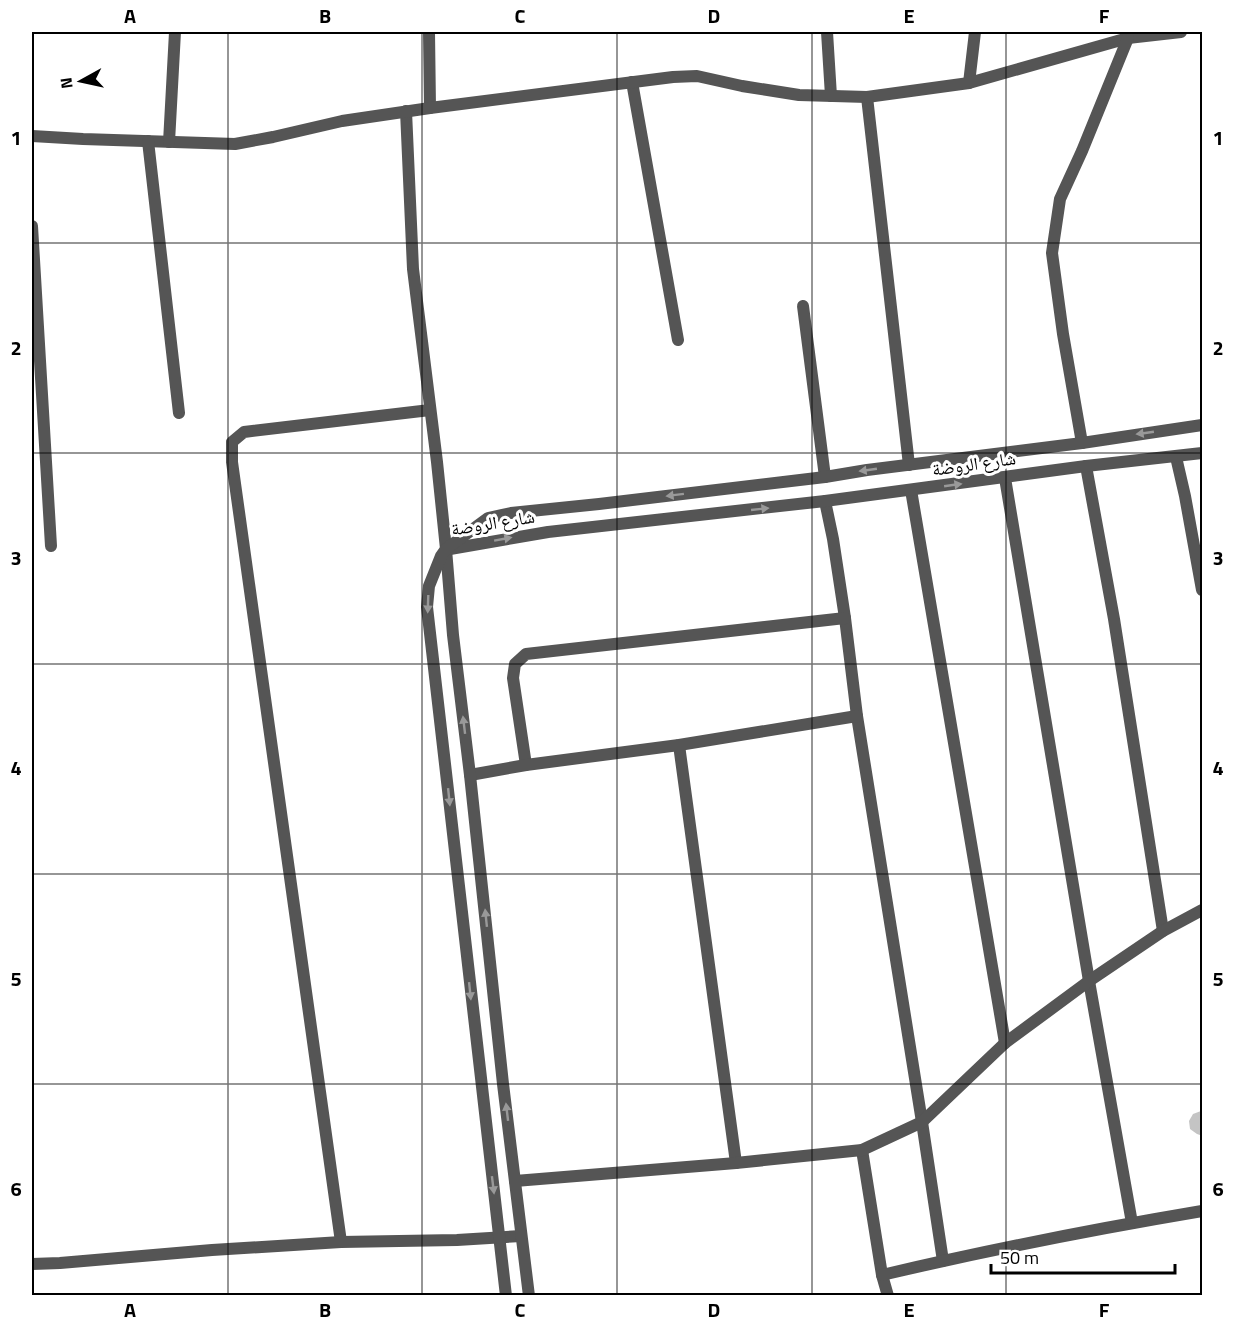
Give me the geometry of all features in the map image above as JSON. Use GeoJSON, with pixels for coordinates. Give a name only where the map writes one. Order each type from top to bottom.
{"type":"FeatureCollection","features":[{"type":"Feature","properties":{"kind":"street"},"geometry":{"type":"LineString","coordinates":[[169,142],[175,32]]}},
{"type":"Feature","properties":{"kind":"street"},"geometry":{"type":"LineString","coordinates":[[429,32],[430,108]]}},
{"type":"Feature","properties":{"kind":"street"},"geometry":{"type":"LineString","coordinates":[[827,32],[831,96]]}},
{"type":"Feature","properties":{"kind":"street"},"geometry":{"type":"LineString","coordinates":[[969,83],[975,32]]}},
{"type":"Feature","properties":{"kind":"street"},"geometry":{"type":"LineString","coordinates":[[32,136],[235,144],[342,121],[405,111],[673,76],[697,76],[800,95],[867,97],[969,83],[1128,38],[1181,32]]}},
{"type":"Feature","properties":{"kind":"street"},"geometry":{"type":"LineString","coordinates":[[1082,442],[1063,334],[1052,253],[1060,199],[1128,38]]}},
{"type":"Feature","properties":{"kind":"street"},"geometry":{"type":"LineString","coordinates":[[633,82],[678,340]]}},
{"type":"Feature","properties":{"kind":"street"},"geometry":{"type":"LineString","coordinates":[[867,97],[909,465]]}},
{"type":"Feature","properties":{"kind":"street"},"geometry":{"type":"LineString","coordinates":[[405,111],[413,269],[529,1296]]}},
{"type":"Feature","properties":{"kind":"street"},"geometry":{"type":"LineString","coordinates":[[148,141],[179,413]]}},
{"type":"Feature","properties":{"kind":"street"},"geometry":{"type":"LineString","coordinates":[[32,226],[51,546]]}},
{"type":"Feature","properties":{"kind":"street"},"geometry":{"type":"LineString","coordinates":[[803,306],[825,477]]}},
{"type":"Feature","properties":{"kind":"street"},"geometry":{"type":"LineString","coordinates":[[341,1242],[232,462],[232,442],[244,432],[430,410]]}},
{"type":"Feature","properties":{"kind":"street","name":"شارع الروضة"},"geometry":{"type":"LineString","coordinates":[[446,549],[488,518],[511,513],[825,477],[1203,425]]}},
{"type":"Feature","properties":{"kind":"street","name":"شارع الروضة"},"geometry":{"type":"LineString","coordinates":[[446,549],[548,532],[825,501],[1086,466],[1203,453]]}},
{"type":"Feature","properties":{"kind":"street"},"geometry":{"type":"LineString","coordinates":[[1176,457],[1203,590]]}},
{"type":"Feature","properties":{"kind":"street"},"geometry":{"type":"LineString","coordinates":[[1086,466],[1114,618],[1163,931]]}},
{"type":"Feature","properties":{"kind":"street"},"geometry":{"type":"LineString","coordinates":[[1005,478],[1132,1223]]}},
{"type":"Feature","properties":{"kind":"street"},"geometry":{"type":"LineString","coordinates":[[911,490],[1005,1043]]}},
{"type":"Feature","properties":{"kind":"street"},"geometry":{"type":"LineString","coordinates":[[825,501],[833,539],[857,716],[943,1261]]}},
{"type":"Feature","properties":{"kind":"street"},"geometry":{"type":"LineString","coordinates":[[446,549],[429,586],[427,607],[506,1296]]}},
{"type":"Feature","properties":{"kind":"street"},"geometry":{"type":"LineString","coordinates":[[526,765],[513,678],[515,664],[526,654],[845,618]]}},
{"type":"Feature","properties":{"kind":"street"},"geometry":{"type":"LineString","coordinates":[[470,775],[526,765],[679,745],[857,716]]}},
{"type":"Feature","properties":{"kind":"street"},"geometry":{"type":"LineString","coordinates":[[679,745],[736,1163]]}},
{"type":"Feature","properties":{"kind":"street"},"geometry":{"type":"LineString","coordinates":[[515,1181],[862,1150],[922,1122],[1005,1043],[1089,981],[1163,931],[1203,910]]}},
{"type":"Feature","properties":{"kind":"street"},"geometry":{"type":"LineString","coordinates":[[862,1150],[882,1275],[888,1296]]}},
{"type":"Feature","properties":{"kind":"street"},"geometry":{"type":"LineString","coordinates":[[882,1275],[1132,1223],[1203,1211]]}},
{"type":"Feature","properties":{"kind":"street"},"geometry":{"type":"LineString","coordinates":[[32,1264],[341,1242],[521,1236]]}},
{"type":"Feature","properties":{"kind":"building"},"geometry":{"type":"Polygon","coordinates":[[[1201,1111],[1202,1135],[1190,1129],[1189,1121],[1193,1114],[1201,1111]]]}}]}
